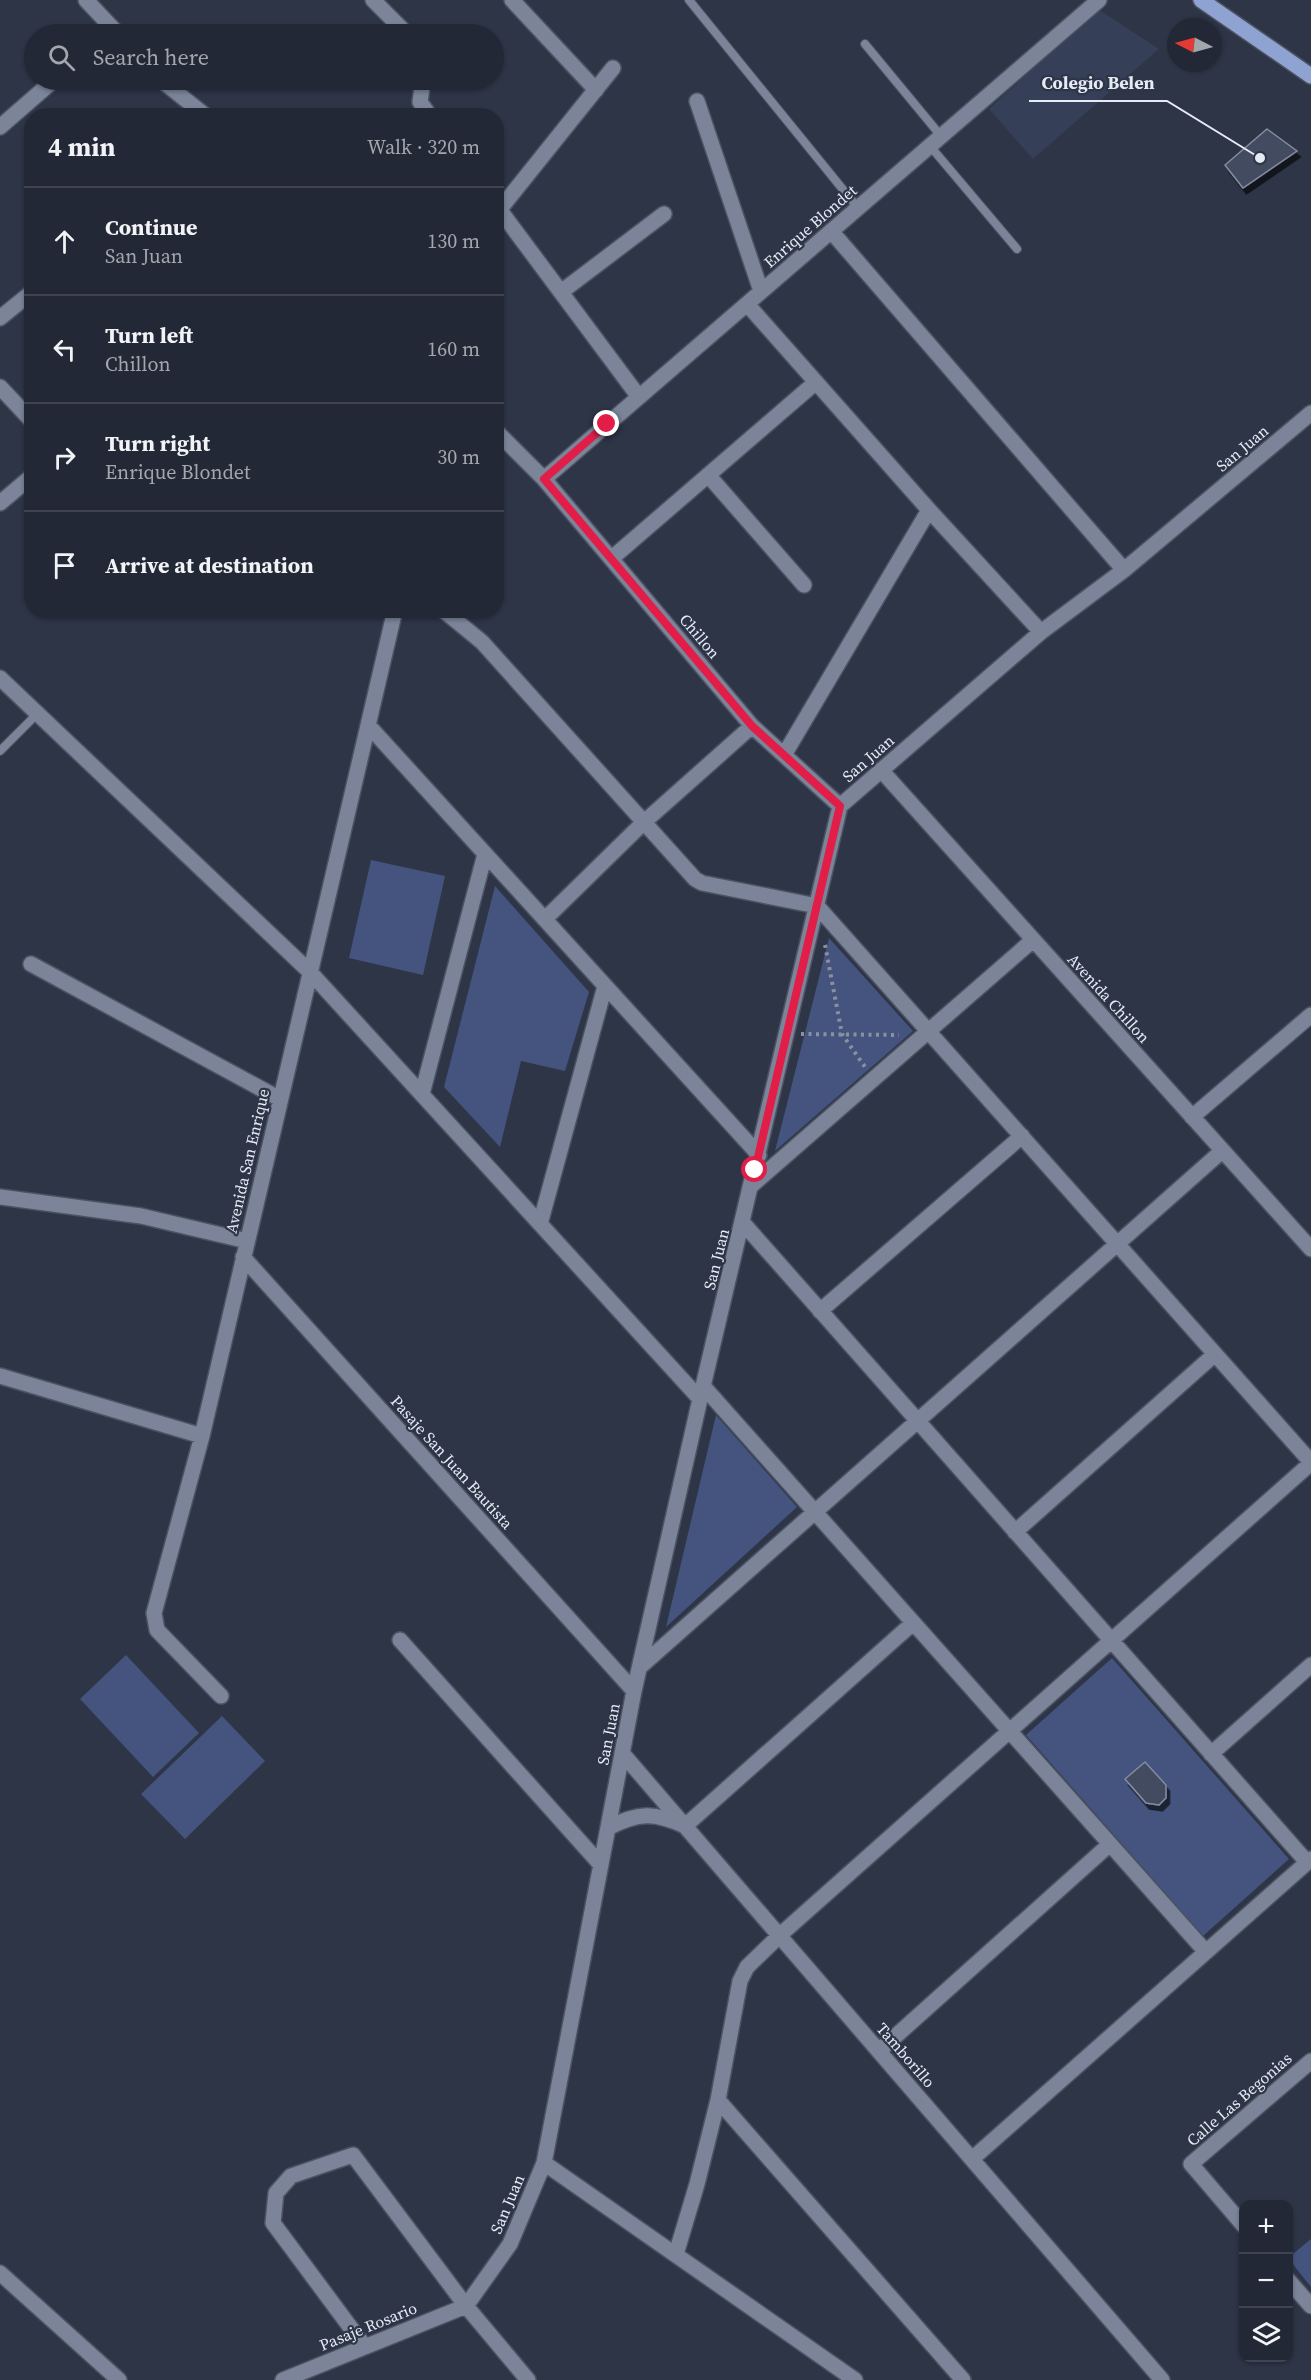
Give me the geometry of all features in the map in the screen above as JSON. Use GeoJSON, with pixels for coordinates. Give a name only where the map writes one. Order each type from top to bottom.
{"type":"FeatureCollection","features":[{"type":"Feature","properties":{"kind":"main road"},"geometry":{"type":"LineString","coordinates":[[1201,0],[1311,76]]}},
{"type":"Feature","properties":{"kind":"street"},"geometry":{"type":"LineString","coordinates":[[86,0],[106,24]]}},
{"type":"Feature","properties":{"kind":"street"},"geometry":{"type":"LineString","coordinates":[[373,0],[397,24]]}},
{"type":"Feature","properties":{"kind":"street"},"geometry":{"type":"LineString","coordinates":[[512,0],[596,90]]}},
{"type":"Feature","properties":{"kind":"street","name":"Enrique Blondet"},"geometry":{"type":"LineString","coordinates":[[544,479],[1099,0]]}},
{"type":"Feature","properties":{"kind":"street"},"geometry":{"type":"LineString","coordinates":[[504,200],[614,68]]}},
{"type":"Feature","properties":{"kind":"street"},"geometry":{"type":"LineString","coordinates":[[0,127],[43,90]]}},
{"type":"Feature","properties":{"kind":"street"},"geometry":{"type":"LineString","coordinates":[[174,90],[196,108]]}},
{"type":"Feature","properties":{"kind":"street"},"geometry":{"type":"LineString","coordinates":[[422,90],[420,102],[424,108]]}},
{"type":"Feature","properties":{"kind":"street"},"geometry":{"type":"LineString","coordinates":[[697,100],[761,291]]}},
{"type":"Feature","properties":{"kind":"street"},"geometry":{"type":"LineString","coordinates":[[561,292],[664,214]]}},
{"type":"Feature","properties":{"kind":"street"},"geometry":{"type":"LineString","coordinates":[[504,215],[639,397]]}},
{"type":"Feature","properties":{"kind":"street"},"geometry":{"type":"LineString","coordinates":[[831,231],[1124,570]]}},
{"type":"Feature","properties":{"kind":"street"},"geometry":{"type":"LineString","coordinates":[[0,318],[24,298]]}},
{"type":"Feature","properties":{"kind":"street"},"geometry":{"type":"LineString","coordinates":[[747,304],[928,510],[1041,632]]}},
{"type":"Feature","properties":{"kind":"street"},"geometry":{"type":"LineString","coordinates":[[612,558],[816,382]]}},
{"type":"Feature","properties":{"kind":"street"},"geometry":{"type":"LineString","coordinates":[[0,387],[24,413]]}},
{"type":"Feature","properties":{"kind":"street","name":"San Juan"},"geometry":{"type":"LineString","coordinates":[[466,2306],[510,2244],[544,2163],[634,1691],[840,806],[1041,632],[1124,570],[1311,413]]}},
{"type":"Feature","properties":{"kind":"street","name":"Chillon"},"geometry":{"type":"LineString","coordinates":[[504,438],[544,479],[752,726],[840,806]]}},
{"type":"Feature","properties":{"kind":"street"},"geometry":{"type":"LineString","coordinates":[[708,476],[804,585]]}},
{"type":"Feature","properties":{"kind":"street"},"geometry":{"type":"LineString","coordinates":[[0,503],[24,483]]}},
{"type":"Feature","properties":{"kind":"street"},"geometry":{"type":"LineString","coordinates":[[784,755],[928,510]]}},
{"type":"Feature","properties":{"kind":"street","name":"Avenida San Enrique"},"geometry":{"type":"LineString","coordinates":[[221,1696],[157,1630],[154,1614],[202,1436],[393,618]]}},
{"type":"Feature","properties":{"kind":"street"},"geometry":{"type":"LineString","coordinates":[[453,618],[482,642],[695,879],[702,883],[817,906],[1311,1463],[780,1935],[747,1967],[740,1981],[717,2100],[697,2184],[676,2254]]}},
{"type":"Feature","properties":{"kind":"street"},"geometry":{"type":"LineString","coordinates":[[0,678],[310,972],[540,1224],[815,1512],[1206,1952]]}},
{"type":"Feature","properties":{"kind":"street"},"geometry":{"type":"LineString","coordinates":[[368,725],[759,1155]]}},
{"type":"Feature","properties":{"kind":"street"},"geometry":{"type":"LineString","coordinates":[[544,919],[643,823],[752,726]]}},
{"type":"Feature","properties":{"kind":"street","name":"Avenida Chillon"},"geometry":{"type":"LineString","coordinates":[[881,770],[1222,1151],[1309,1243]]}},
{"type":"Feature","properties":{"kind":"street"},"geometry":{"type":"LineString","coordinates":[[422,1094],[485,854]]}},
{"type":"Feature","properties":{"kind":"street"},"geometry":{"type":"LineString","coordinates":[[752,1185],[1033,940]]}},
{"type":"Feature","properties":{"kind":"street"},"geometry":{"type":"LineString","coordinates":[[31,964],[280,1099]]}},
{"type":"Feature","properties":{"kind":"street"},"geometry":{"type":"LineString","coordinates":[[540,1224],[605,986]]}},
{"type":"Feature","properties":{"kind":"street"},"geometry":{"type":"LineString","coordinates":[[1192,1117],[1311,1015]]}},
{"type":"Feature","properties":{"kind":"street"},"geometry":{"type":"LineString","coordinates":[[820,1311],[1022,1136]]}},
{"type":"Feature","properties":{"kind":"street"},"geometry":{"type":"LineString","coordinates":[[640,1667],[1222,1151]]}},
{"type":"Feature","properties":{"kind":"street"},"geometry":{"type":"LineString","coordinates":[[0,1197],[141,1216],[247,1241]]}},
{"type":"Feature","properties":{"kind":"street"},"geometry":{"type":"LineString","coordinates":[[743,1223],[1211,1754],[1309,1861],[972,2159]]}},
{"type":"Feature","properties":{"kind":"street","name":"Pasaje San Juan Bautista"},"geometry":{"type":"LineString","coordinates":[[243,1257],[634,1691]]}},
{"type":"Feature","properties":{"kind":"street"},"geometry":{"type":"LineString","coordinates":[[1015,1532],[1215,1354]]}},
{"type":"Feature","properties":{"kind":"street"},"geometry":{"type":"LineString","coordinates":[[0,1376],[202,1436]]}},
{"type":"Feature","properties":{"kind":"street"},"geometry":{"type":"LineString","coordinates":[[608,1828],[627,1818],[648,1815],[664,1816],[685,1826],[913,1623]]}},
{"type":"Feature","properties":{"kind":"street"},"geometry":{"type":"LineString","coordinates":[[400,1640],[601,1864]]}},
{"type":"Feature","properties":{"kind":"street"},"geometry":{"type":"LineString","coordinates":[[1211,1754],[1311,1665]]}},
{"type":"Feature","properties":{"kind":"street","name":"Tamborillo"},"geometry":{"type":"LineString","coordinates":[[622,1753],[1162,2380]]}},
{"type":"Feature","properties":{"kind":"street"},"geometry":{"type":"LineString","coordinates":[[879,2051],[1110,1844]]}},
{"type":"Feature","properties":{"kind":"street","name":"Calle Las Begonias"},"geometry":{"type":"LineString","coordinates":[[1239,2220],[1191,2164],[1311,2061]]}},
{"type":"Feature","properties":{"kind":"street"},"geometry":{"type":"LineString","coordinates":[[717,2100],[963,2380]]}},
{"type":"Feature","properties":{"kind":"street"},"geometry":{"type":"LineString","coordinates":[[365,2347],[273,2223],[276,2193],[291,2176],[353,2155],[466,2306],[528,2380]]}},
{"type":"Feature","properties":{"kind":"street"},"geometry":{"type":"LineString","coordinates":[[544,2163],[855,2380]]}},
{"type":"Feature","properties":{"kind":"street"},"geometry":{"type":"LineString","coordinates":[[0,2273],[118,2380]]}},
{"type":"Feature","properties":{"kind":"street"},"geometry":{"type":"LineString","coordinates":[[1293,2286],[1311,2306]]}},
{"type":"Feature","properties":{"kind":"street","name":"Pasaje Rosario"},"geometry":{"type":"LineString","coordinates":[[283,2380],[466,2306]]}},
{"type":"Feature","properties":{"kind":"lane"},"geometry":{"type":"LineString","coordinates":[[689,0],[858,207]]}},
{"type":"Feature","properties":{"kind":"lane"},"geometry":{"type":"LineString","coordinates":[[865,44],[1017,249]]}},
{"type":"Feature","properties":{"kind":"lane"},"geometry":{"type":"LineString","coordinates":[[0,751],[38,713]]}},
{"type":"Feature","properties":{"kind":"path"},"geometry":{"type":"LineString","coordinates":[[824,941],[842,1034],[874,1080]]}},
{"type":"Feature","properties":{"kind":"path"},"geometry":{"type":"LineString","coordinates":[[787,1033],[907,1035],[929,1032]]}},
{"type":"Feature","properties":{"kind":"shaded area"},"geometry":{"type":"Polygon","coordinates":[[[1098,9],[1159,49],[1033,159],[989,109],[1098,9]]]}},
{"type":"Feature","properties":{"kind":"shaded area"},"geometry":{"type":"Polygon","coordinates":[[[371,860],[445,876],[423,975],[349,958],[371,860]]]}},
{"type":"Feature","properties":{"kind":"shaded area"},"geometry":{"type":"Polygon","coordinates":[[[495,886],[589,992],[565,1071],[521,1061],[500,1147],[444,1087],[495,886]]]}},
{"type":"Feature","properties":{"kind":"shaded area"},"geometry":{"type":"Polygon","coordinates":[[[829,938],[913,1031],[775,1151],[829,938]]]}},
{"type":"Feature","properties":{"kind":"shaded area"},"geometry":{"type":"Polygon","coordinates":[[[716,1415],[797,1507],[666,1627],[716,1415]]]}},
{"type":"Feature","properties":{"kind":"shaded area"},"geometry":{"type":"Polygon","coordinates":[[[126,1655],[199,1733],[153,1777],[80,1699],[126,1655]]]}},
{"type":"Feature","properties":{"kind":"shaded area"},"geometry":{"type":"Polygon","coordinates":[[[1112,1658],[1289,1859],[1203,1936],[1026,1735],[1112,1658]]]}},
{"type":"Feature","properties":{"kind":"shaded area"},"geometry":{"type":"Polygon","coordinates":[[[222,1716],[265,1761],[185,1839],[141,1794],[222,1716]]]}},
{"type":"Feature","properties":{"kind":"shaded area"},"geometry":{"type":"Polygon","coordinates":[[[1311,2239],[1311,2287],[1293,2264],[1293,2254],[1311,2239]]]}},
{"type":"Feature","properties":{"kind":"building"},"geometry":{"type":"Polygon","coordinates":[[[1267,129],[1297,151],[1243,188],[1225,165],[1267,129]]]}},
{"type":"Feature","properties":{"kind":"building"},"geometry":{"type":"Polygon","coordinates":[[[1145,1762],[1166,1785],[1166,1798],[1159,1805],[1146,1803],[1125,1779],[1145,1762]]]}},
{"type":"Feature","properties":{"kind":"place","name":"Colegio Belen"},"geometry":{"type":"Point","coordinates":[1260,158]}},
{"type":"Feature","properties":{"kind":"route"},"geometry":{"type":"LineString","coordinates":[[607,424],[544,479],[752,726],[840,806],[755,1170]]}}]}
